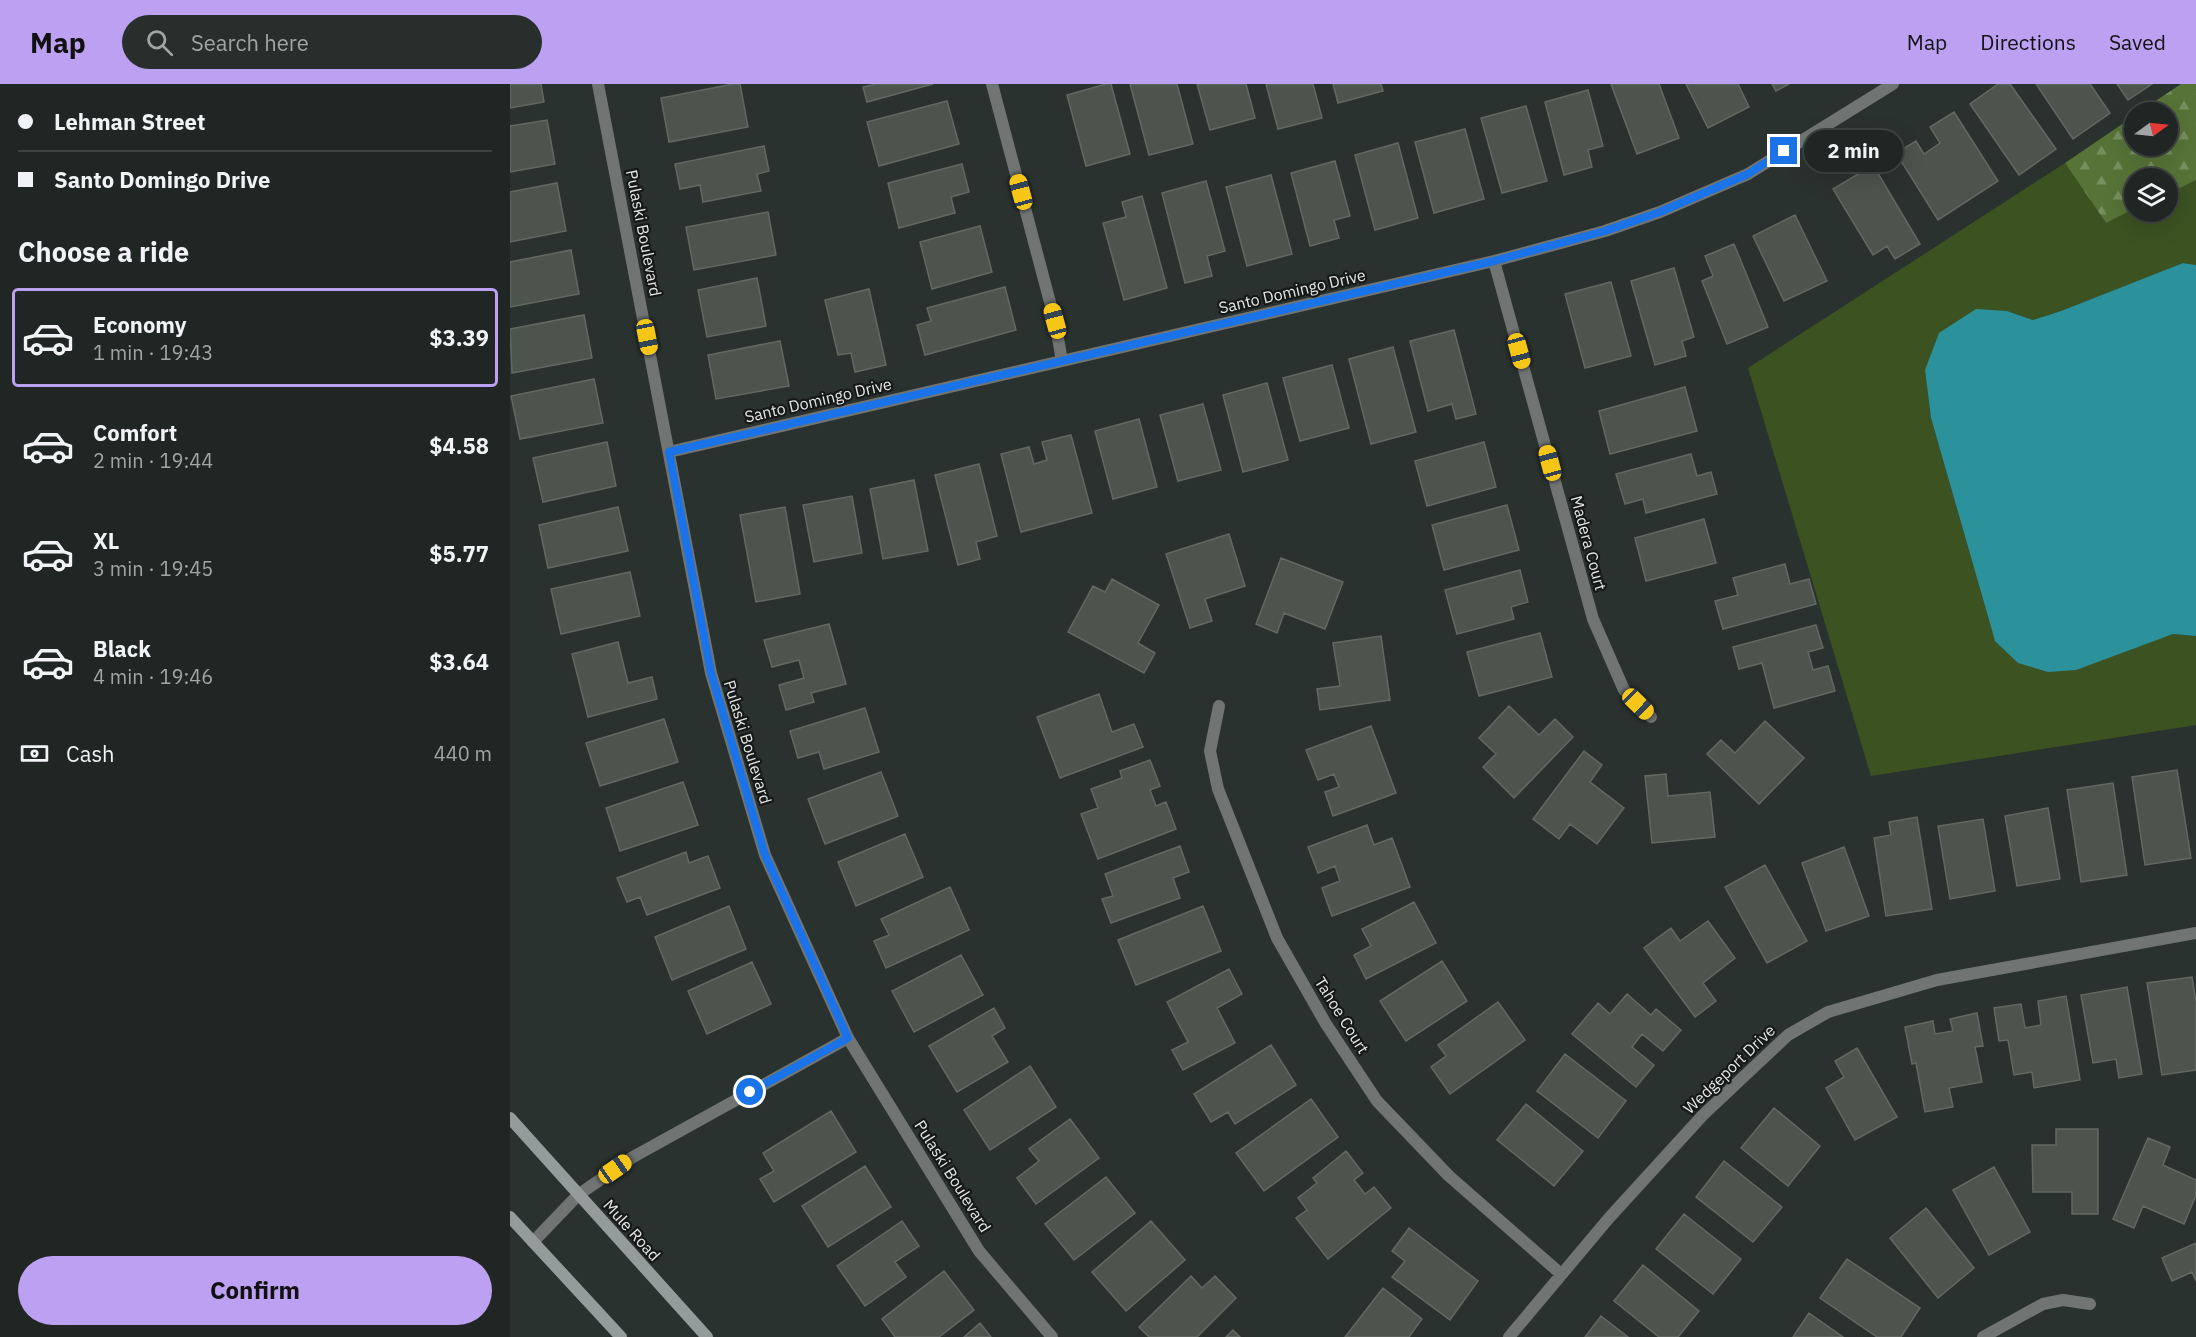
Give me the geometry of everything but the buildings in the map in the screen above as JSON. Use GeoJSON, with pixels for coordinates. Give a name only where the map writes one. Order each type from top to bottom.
{"type":"FeatureCollection","features":[{"type":"Feature","properties":{"kind":"main road","name":"Mule Road"},"geometry":{"type":"LineString","coordinates":[[510,1118],[707,1337]]}},
{"type":"Feature","properties":{"kind":"main road"},"geometry":{"type":"LineString","coordinates":[[510,1217],[621,1337]]}},
{"type":"Feature","properties":{"kind":"street","name":"Pulaski Boulevard"},"geometry":{"type":"LineString","coordinates":[[598,84],[711,673],[761,844],[848,1038],[979,1251],[1052,1337]]}},
{"type":"Feature","properties":{"kind":"street"},"geometry":{"type":"LineString","coordinates":[[992,84],[1055,321],[1062,361]]}},
{"type":"Feature","properties":{"kind":"street","name":"Santo Domingo Drive"},"geometry":{"type":"LineString","coordinates":[[669,452],[1494,261],[1616,227],[1660,212],[1748,174],[1893,84]]}},
{"type":"Feature","properties":{"kind":"street","name":"Madera Court"},"geometry":{"type":"LineString","coordinates":[[1494,261],[1593,619],[1624,690],[1651,717]]}},
{"type":"Feature","properties":{"kind":"street","name":"Tahoe Court"},"geometry":{"type":"LineString","coordinates":[[1220,706],[1210,751],[1218,789],[1277,938],[1326,1024],[1377,1101],[1449,1176],[1561,1274]]}},
{"type":"Feature","properties":{"kind":"street","name":"Wedgeport Drive"},"geometry":{"type":"LineString","coordinates":[[1509,1337],[1608,1218],[1703,1115],[1788,1035],[1828,1012],[1937,980],[2196,933]]}},
{"type":"Feature","properties":{"kind":"street"},"geometry":{"type":"LineString","coordinates":[[533,1242],[578,1195],[633,1157],[848,1038]]}},
{"type":"Feature","properties":{"kind":"street"},"geometry":{"type":"LineString","coordinates":[[1983,1337],[2043,1304],[2063,1300],[2090,1304]]}},
{"type":"Feature","properties":{"kind":"green space"},"geometry":{"type":"Polygon","coordinates":[[[2181,84],[2196,84],[2196,180],[2178,189],[2178,168],[2124,168],[2124,214],[2106,223],[2065,163],[2124,123],[2124,156],[2178,156],[2178,102],[2154,102],[2181,84]]]}},
{"type":"Feature","properties":{"kind":"green space"},"geometry":{"type":"Polygon","coordinates":[[[2065,163],[2106,223],[2124,214],[2124,222],[2178,222],[2178,189],[2196,180],[2196,265],[2183,263],[2033,320],[2007,311],[1925,370],[1931,418],[1995,641],[2128,650],[2173,634],[2196,636],[2196,725],[1871,776],[1748,368],[2065,163]]]}},
{"type":"Feature","properties":{"kind":"water"},"geometry":{"type":"Polygon","coordinates":[[[2183,263],[2196,265],[2196,636],[2173,634],[2076,670],[2048,672],[2018,663],[1995,641],[1931,418],[1925,370],[1939,333],[1976,309],[2007,311],[2033,320],[2183,263]]]}},
{"type":"Feature","properties":{"kind":"route"},"geometry":{"type":"LineString","coordinates":[[750,1092],[848,1038],[765,855],[711,673],[669,452],[1494,261],[1605,231],[1660,212],[1748,174],[1784,151]]}}]}
